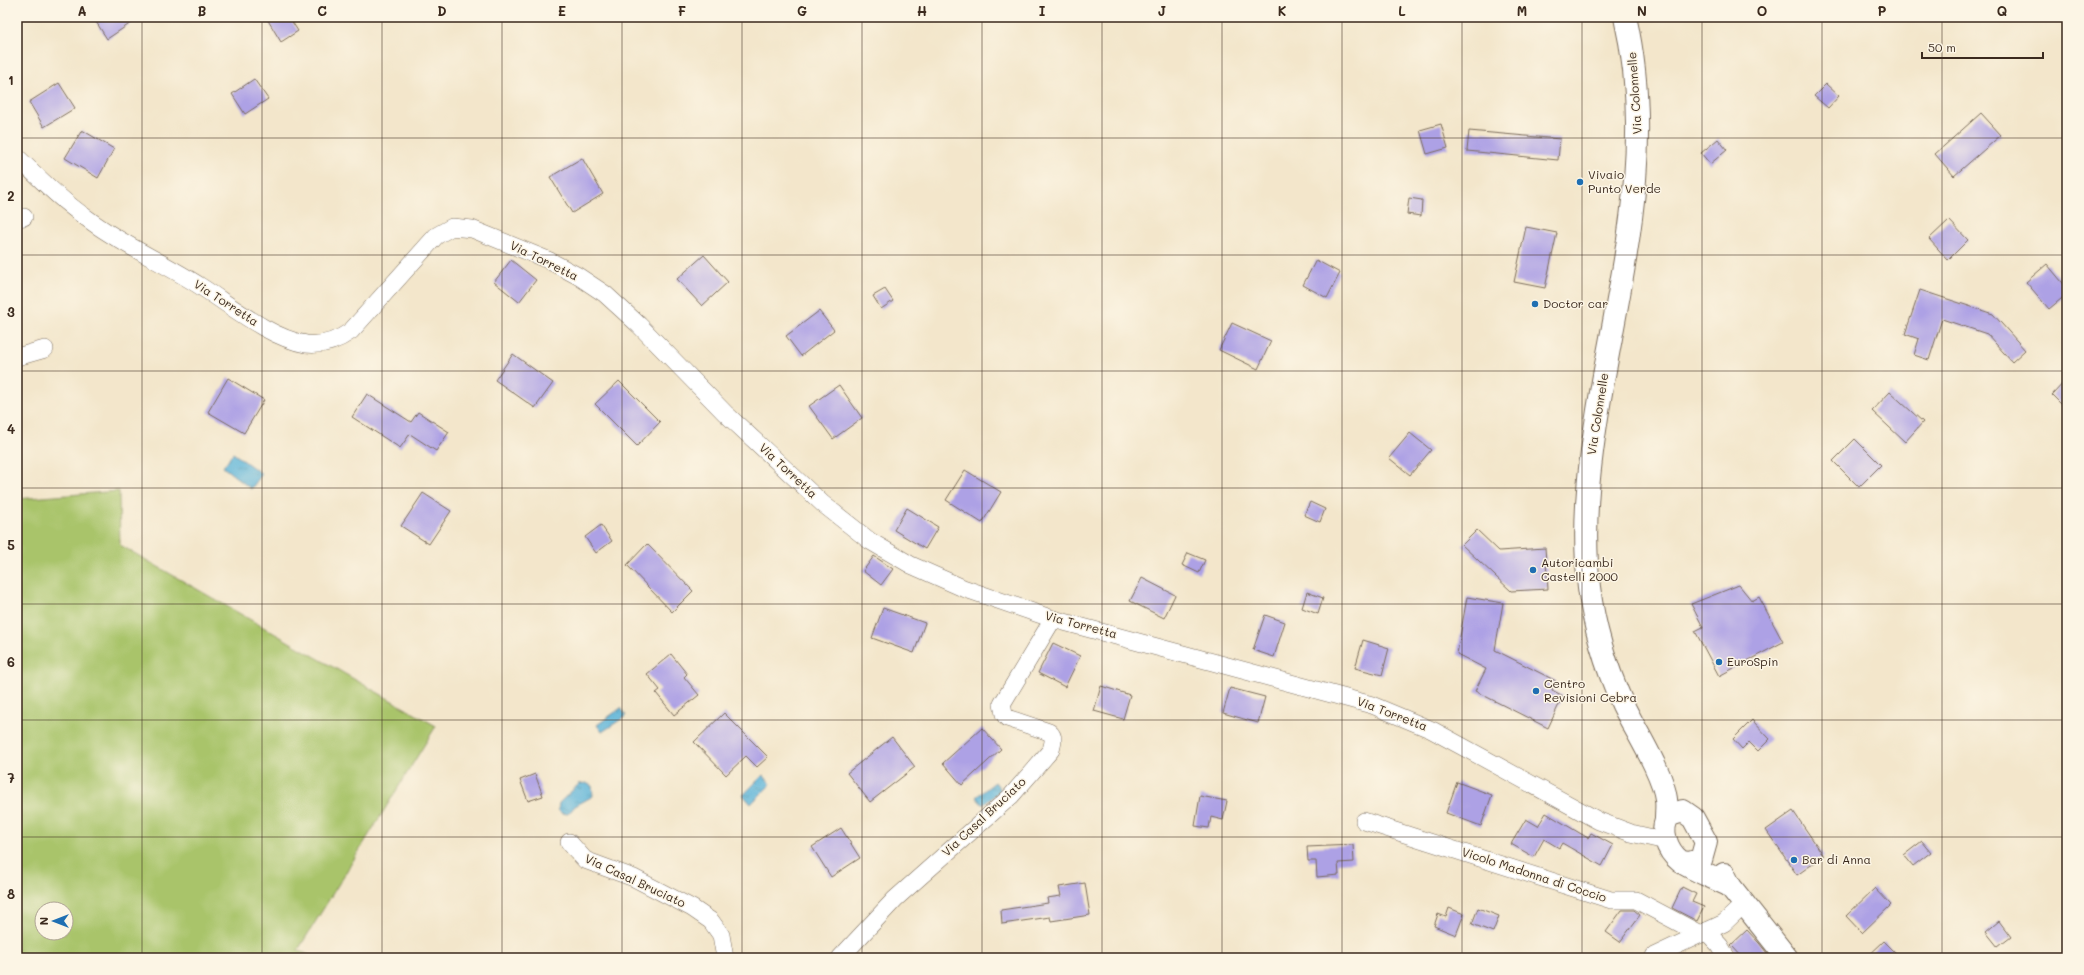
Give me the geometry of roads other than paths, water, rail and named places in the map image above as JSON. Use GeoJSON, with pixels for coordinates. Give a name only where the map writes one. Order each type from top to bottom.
{"type":"FeatureCollection","features":[{"type":"Feature","properties":{"kind":"main road","name":"Via Colonnelle"},"geometry":{"type":"LineString","coordinates":[[1626,17],[1636,89],[1637,163],[1627,248],[1590,462],[1586,536],[1587,564],[1593,615],[1604,656],[1623,704],[1660,780],[1672,810],[1664,830],[1666,841],[1681,862],[1730,886]]}},
{"type":"Feature","properties":{"kind":"main road","name":"Via Colonnelle"},"geometry":{"type":"LineString","coordinates":[[1672,810],[1693,818],[1730,886],[1787,958]]}},
{"type":"Feature","properties":{"kind":"main road"},"geometry":{"type":"LineString","coordinates":[[1681,862],[1689,863],[1701,860],[1706,842]]}},
{"type":"Feature","properties":{"kind":"street","name":"Via Torretta"},"geometry":{"type":"LineString","coordinates":[[17,157],[53,192],[88,220],[180,273],[271,331],[306,344],[333,342],[351,331],[436,236],[446,229],[457,227],[472,229],[533,253],[578,276],[616,303],[725,412],[823,504],[854,530],[892,555],[930,574],[964,588],[1053,619],[1378,707],[1442,735],[1599,821],[1631,833],[1666,841]]}},
{"type":"Feature","properties":{"kind":"street"},"geometry":{"type":"LineString","coordinates":[[17,357],[45,349]]}},
{"type":"Feature","properties":{"kind":"street","name":"Via Casal Bruciato"},"geometry":{"type":"LineString","coordinates":[[840,958],[895,899],[1011,796],[1051,750],[1054,742],[1053,735],[1049,732],[1007,718],[1004,714],[1002,704],[1053,619]]}},
{"type":"Feature","properties":{"kind":"street","name":"Vicolo Madonna di Coccio"},"geometry":{"type":"LineString","coordinates":[[1364,822],[1611,900],[1636,900],[1703,932],[1720,946],[1727,958]]}},
{"type":"Feature","properties":{"kind":"street","name":"Via Casal Bruciato"},"geometry":{"type":"LineString","coordinates":[[569,842],[585,860],[634,878],[692,908],[711,921],[721,935],[725,958]]}},
{"type":"Feature","properties":{"kind":"street"},"geometry":{"type":"LineString","coordinates":[[1654,956],[1724,923],[1744,904]]}},
{"type":"Feature","properties":{"kind":"water"},"geometry":{"type":"Polygon","coordinates":[[[233,453],[262,474],[251,489],[223,467],[233,453]]]}},
{"type":"Feature","properties":{"kind":"water"},"geometry":{"type":"Polygon","coordinates":[[[621,708],[626,716],[602,732],[597,725],[621,708]]]}},
{"type":"Feature","properties":{"kind":"water"},"geometry":{"type":"Polygon","coordinates":[[[763,775],[771,784],[751,804],[743,795],[763,775]]]}},
{"type":"Feature","properties":{"kind":"water"},"geometry":{"type":"Polygon","coordinates":[[[995,782],[1001,790],[983,805],[976,797],[995,782]]]}},
{"type":"Feature","properties":{"kind":"water"},"geometry":{"type":"Polygon","coordinates":[[[586,783],[592,786],[593,796],[575,806],[568,814],[561,813],[558,810],[559,803],[579,784],[586,783]]]}},
{"type":"Feature","properties":{"kind":"place","name":"Vivaio Punto Verde"},"geometry":{"type":"Point","coordinates":[1580,182]}},
{"type":"Feature","properties":{"kind":"place","name":"Doctor car"},"geometry":{"type":"Point","coordinates":[1535,304]}},
{"type":"Feature","properties":{"kind":"place","name":"Autoricambi Castelli 2000"},"geometry":{"type":"Point","coordinates":[1533,570]}},
{"type":"Feature","properties":{"kind":"place","name":"EuroSpin"},"geometry":{"type":"Point","coordinates":[1719,662]}},
{"type":"Feature","properties":{"kind":"place","name":"Centro Revisioni Cebra"},"geometry":{"type":"Point","coordinates":[1536,691]}},
{"type":"Feature","properties":{"kind":"place","name":"Bar di Anna"},"geometry":{"type":"Point","coordinates":[1794,860]}}]}
